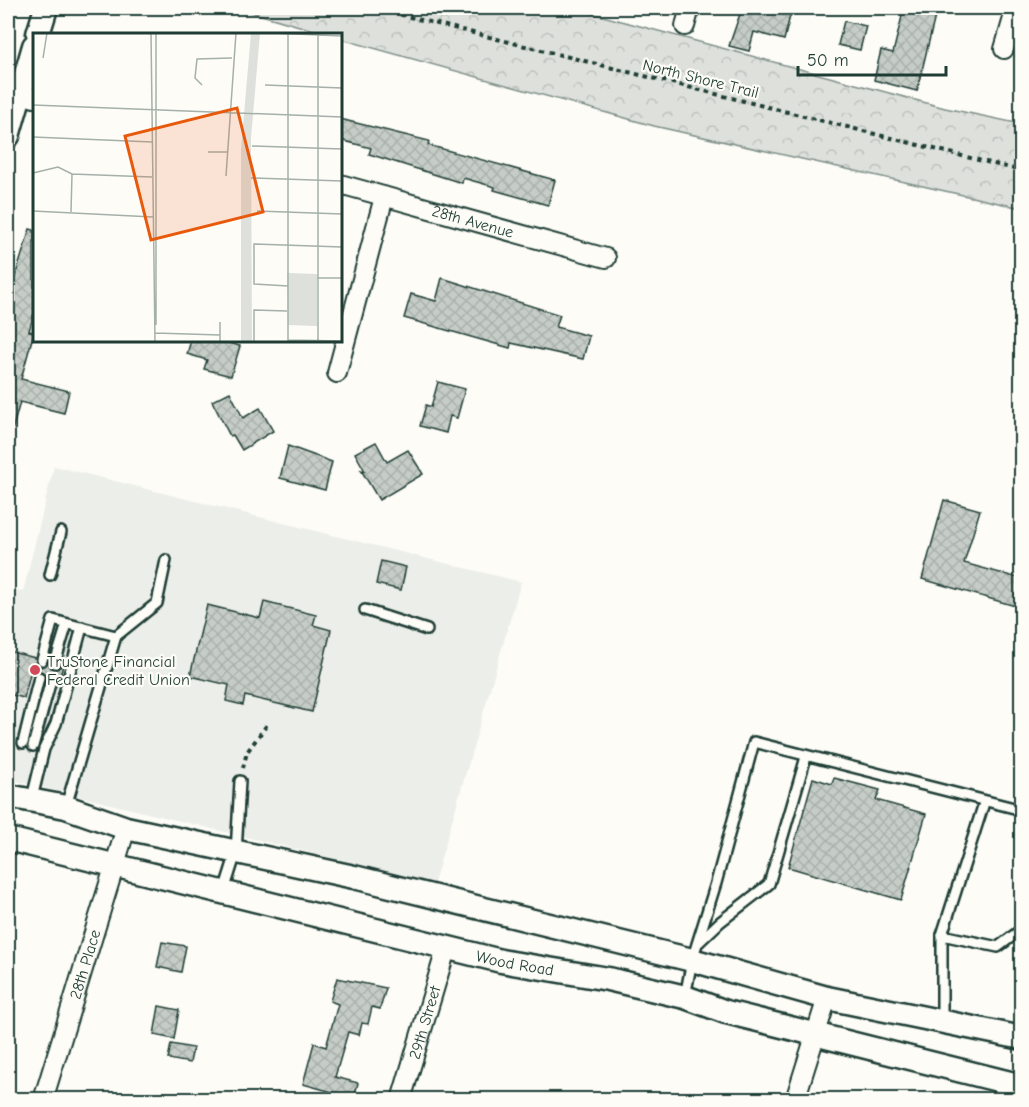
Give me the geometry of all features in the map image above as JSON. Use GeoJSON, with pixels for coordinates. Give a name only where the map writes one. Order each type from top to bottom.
{"type":"FeatureCollection","features":[{"type":"Feature","properties":{"kind":"street"},"geometry":{"type":"LineString","coordinates":[[38,33],[46,8]]}},
{"type":"Feature","properties":{"kind":"street"},"geometry":{"type":"LineString","coordinates":[[685,26],[690,8]]}},
{"type":"Feature","properties":{"kind":"street"},"geometry":{"type":"LineString","coordinates":[[1004,49],[1016,8]]}},
{"type":"Feature","properties":{"kind":"street"},"geometry":{"type":"LineString","coordinates":[[8,136],[33,50]]}},
{"type":"Feature","properties":{"kind":"street","name":"28th Avenue"},"geometry":{"type":"LineString","coordinates":[[342,185],[606,258]]}},
{"type":"Feature","properties":{"kind":"street"},"geometry":{"type":"LineString","coordinates":[[337,373],[384,197]]}},
{"type":"Feature","properties":{"kind":"street"},"geometry":{"type":"LineString","coordinates":[[8,795],[32,798],[66,807],[126,828],[695,952],[827,998],[1022,1038]]}},
{"type":"Feature","properties":{"kind":"street","name":"28th Place"},"geometry":{"type":"LineString","coordinates":[[43,1100],[126,828]]}},
{"type":"Feature","properties":{"kind":"street","name":"Wood Road"},"geometry":{"type":"LineString","coordinates":[[8,839],[501,961],[608,979],[685,997],[726,1012],[1022,1086]]}},
{"type":"Feature","properties":{"kind":"street","name":"29th Street"},"geometry":{"type":"LineString","coordinates":[[401,1100],[447,946]]}},
{"type":"Feature","properties":{"kind":"street"},"geometry":{"type":"LineString","coordinates":[[795,1100],[827,998]]}},
{"type":"Feature","properties":{"kind":"lane"},"geometry":{"type":"LineString","coordinates":[[50,575],[61,532]]}},
{"type":"Feature","properties":{"kind":"lane"},"geometry":{"type":"LineString","coordinates":[[66,807],[116,636],[157,603],[166,560]]}},
{"type":"Feature","properties":{"kind":"lane"},"geometry":{"type":"LineString","coordinates":[[365,610],[427,630]]}},
{"type":"Feature","properties":{"kind":"lane"},"geometry":{"type":"LineString","coordinates":[[42,660],[53,620],[116,636]]}},
{"type":"Feature","properties":{"kind":"lane"},"geometry":{"type":"LineString","coordinates":[[55,663],[67,624]]}},
{"type":"Feature","properties":{"kind":"lane"},"geometry":{"type":"LineString","coordinates":[[32,798],[44,749],[56,724],[82,627]]}},
{"type":"Feature","properties":{"kind":"lane"},"geometry":{"type":"LineString","coordinates":[[23,743],[39,677]]}},
{"type":"Feature","properties":{"kind":"lane"},"geometry":{"type":"LineString","coordinates":[[33,746],[51,680]]}},
{"type":"Feature","properties":{"kind":"lane"},"geometry":{"type":"LineString","coordinates":[[685,997],[695,952],[754,742],[1022,810]]}},
{"type":"Feature","properties":{"kind":"lane"},"geometry":{"type":"LineString","coordinates":[[695,952],[720,922],[769,884],[807,757]]}},
{"type":"Feature","properties":{"kind":"lane"},"geometry":{"type":"LineString","coordinates":[[224,891],[236,853],[240,781]]}},
{"type":"Feature","properties":{"kind":"lane"},"geometry":{"type":"LineString","coordinates":[[942,1022],[942,935],[984,802]]}},
{"type":"Feature","properties":{"kind":"lane"},"geometry":{"type":"LineString","coordinates":[[942,935],[998,947],[1022,929]]}},
{"type":"Feature","properties":{"kind":"path","name":"North Shore Trail"},"geometry":{"type":"LineString","coordinates":[[374,8],[1022,171]]}},
{"type":"Feature","properties":{"kind":"path"},"geometry":{"type":"LineString","coordinates":[[240,781],[246,752],[269,722]]}},
{"type":"Feature","properties":{"kind":"shaded area"},"geometry":{"type":"Polygon","coordinates":[[[54,466],[521,582],[434,883],[8,779],[8,588],[23,592],[54,466]]]}},
{"type":"Feature","properties":{"kind":"green space"},"geometry":{"type":"Polygon","coordinates":[[[237,8],[573,8],[945,108],[1021,124],[1021,208],[654,126],[342,39],[342,33],[324,33],[237,8]]]}},
{"type":"Feature","properties":{"kind":"building"},"geometry":{"type":"Polygon","coordinates":[[[742,8],[774,8],[791,12],[784,40],[754,32],[749,51],[729,46],[742,8]]]}},
{"type":"Feature","properties":{"kind":"building"},"geometry":{"type":"Polygon","coordinates":[[[904,8],[937,8],[917,91],[874,80],[881,50],[893,53],[904,8]]]}},
{"type":"Feature","properties":{"kind":"building"},"geometry":{"type":"Polygon","coordinates":[[[844,21],[866,26],[860,50],[838,45],[844,21]]]}},
{"type":"Feature","properties":{"kind":"building"},"geometry":{"type":"Polygon","coordinates":[[[342,119],[429,141],[428,145],[555,180],[548,205],[494,190],[495,187],[463,178],[462,183],[369,154],[371,148],[342,141],[342,119]]]}},
{"type":"Feature","properties":{"kind":"building"},"geometry":{"type":"Polygon","coordinates":[[[30,229],[33,230],[33,317],[29,331],[33,332],[33,336],[21,379],[69,391],[64,413],[20,402],[12,431],[8,431],[8,299],[30,229]]]}},
{"type":"Feature","properties":{"kind":"building"},"geometry":{"type":"Polygon","coordinates":[[[442,278],[560,315],[556,327],[589,336],[583,359],[511,343],[510,348],[404,318],[411,294],[436,301],[442,278]]]}},
{"type":"Feature","properties":{"kind":"building"},"geometry":{"type":"Polygon","coordinates":[[[190,342],[225,342],[240,346],[231,376],[204,369],[207,360],[187,354],[190,342]]]}},
{"type":"Feature","properties":{"kind":"building"},"geometry":{"type":"Polygon","coordinates":[[[438,382],[465,389],[457,418],[450,416],[446,433],[420,426],[426,405],[431,407],[438,382]]]}},
{"type":"Feature","properties":{"kind":"building"},"geometry":{"type":"Polygon","coordinates":[[[230,392],[243,418],[260,408],[273,431],[242,450],[233,435],[230,436],[212,401],[230,392]]]}},
{"type":"Feature","properties":{"kind":"building"},"geometry":{"type":"Polygon","coordinates":[[[376,442],[387,462],[408,450],[423,474],[379,500],[361,470],[365,471],[355,453],[376,442]]]}},
{"type":"Feature","properties":{"kind":"building"},"geometry":{"type":"Polygon","coordinates":[[[288,446],[332,462],[325,490],[280,478],[288,446]]]}},
{"type":"Feature","properties":{"kind":"building"},"geometry":{"type":"Polygon","coordinates":[[[944,500],[980,510],[964,563],[1022,579],[1022,608],[922,579],[944,500]]]}},
{"type":"Feature","properties":{"kind":"building"},"geometry":{"type":"Polygon","coordinates":[[[381,561],[406,567],[401,590],[376,584],[381,561]]]}},
{"type":"Feature","properties":{"kind":"building"},"geometry":{"type":"Polygon","coordinates":[[[264,602],[316,615],[313,625],[331,630],[312,712],[245,696],[243,705],[226,701],[229,685],[190,676],[207,605],[260,618],[264,602]]]}},
{"type":"Feature","properties":{"kind":"building","name":"TruStone Financial Federal Credit Union"},"geometry":{"type":"Polygon","coordinates":[[[8,651],[35,658],[41,667],[48,662],[54,670],[63,665],[59,682],[53,674],[46,676],[38,670],[30,674],[24,698],[8,694],[8,651]]]}},
{"type":"Feature","properties":{"kind":"building"},"geometry":{"type":"Polygon","coordinates":[[[813,778],[832,784],[834,778],[880,790],[876,800],[926,814],[901,900],[788,867],[813,778]]]}},
{"type":"Feature","properties":{"kind":"building"},"geometry":{"type":"Polygon","coordinates":[[[162,942],[186,946],[181,972],[157,967],[162,942]]]}},
{"type":"Feature","properties":{"kind":"building"},"geometry":{"type":"Polygon","coordinates":[[[337,978],[386,988],[380,1009],[372,1007],[368,1024],[362,1023],[359,1035],[348,1032],[335,1077],[358,1083],[354,1098],[303,1084],[314,1043],[326,1047],[338,1004],[330,1001],[337,978]]]}},
{"type":"Feature","properties":{"kind":"building"},"geometry":{"type":"Polygon","coordinates":[[[159,1006],[179,1010],[174,1039],[154,1035],[159,1006]]]}},
{"type":"Feature","properties":{"kind":"building"},"geometry":{"type":"Polygon","coordinates":[[[171,1044],[193,1048],[190,1063],[168,1059],[171,1044]]]}},
{"type":"Feature","properties":{"kind":"place","name":"TruStone Financial Federal Credit Union"},"geometry":{"type":"Point","coordinates":[35,670]}}]}
